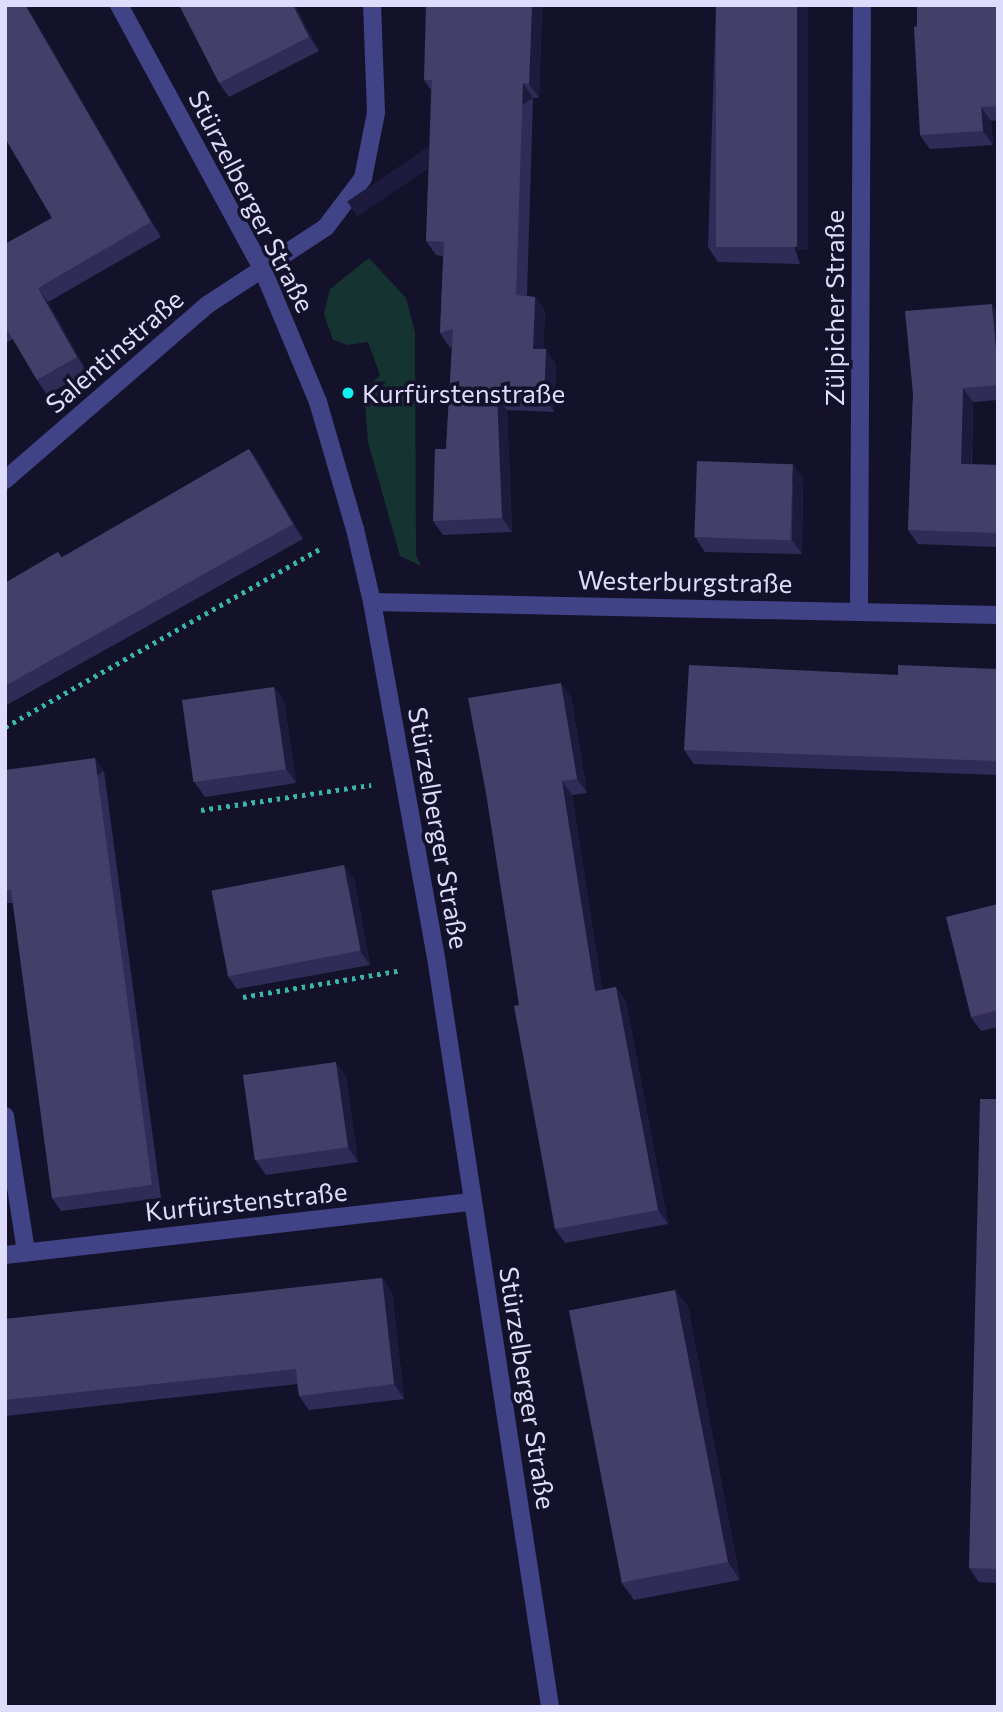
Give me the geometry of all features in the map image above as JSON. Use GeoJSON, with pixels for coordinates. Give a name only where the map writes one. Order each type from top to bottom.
{"type":"FeatureCollection","features":[{"type":"Feature","properties":{"kind":"street","name":"Stürzelberger Straße"},"geometry":{"type":"LineString","coordinates":[[120,5],[262,268],[318,402],[355,529],[372,602],[437,964],[550,1707]]}},
{"type":"Feature","properties":{"kind":"street","name":"Salentinstraße"},"geometry":{"type":"LineString","coordinates":[[5,480],[207,305],[326,227],[363,178],[376,113],[372,5]]}},
{"type":"Feature","properties":{"kind":"street","name":"Zülpicher Straße"},"geometry":{"type":"LineString","coordinates":[[859,611],[862,5]]}},
{"type":"Feature","properties":{"kind":"street","name":"Westerburgstraße"},"geometry":{"type":"LineString","coordinates":[[372,602],[998,615]]}},
{"type":"Feature","properties":{"kind":"street"},"geometry":{"type":"LineString","coordinates":[[5,1116],[26,1252]]}},
{"type":"Feature","properties":{"kind":"street","name":"Kurfürstenstraße"},"geometry":{"type":"LineString","coordinates":[[5,1255],[472,1202]]}},
{"type":"Feature","properties":{"kind":"path"},"geometry":{"type":"LineString","coordinates":[[5,727],[355,529]]}},
{"type":"Feature","properties":{"kind":"path"},"geometry":{"type":"LineString","coordinates":[[201,810],[402,780]]}},
{"type":"Feature","properties":{"kind":"path"},"geometry":{"type":"LineString","coordinates":[[243,997],[437,964]]}},
{"type":"Feature","properties":{"kind":"green space"},"geometry":{"type":"Polygon","coordinates":[[[369,258],[406,298],[415,332],[416,555],[421,566],[400,556],[368,442],[364,391],[380,375],[368,342],[348,345],[333,340],[324,314],[330,289],[369,258]]]}},
{"type":"Feature","properties":{"kind":"building"},"geometry":{"type":"Polygon","coordinates":[[[5,5],[25,5],[151,222],[38,288],[77,357],[37,380],[5,326],[5,244],[52,218],[5,138],[5,5]]]}},
{"type":"Feature","properties":{"kind":"building"},"geometry":{"type":"Polygon","coordinates":[[[179,5],[293,5],[309,37],[219,83],[179,5]]]}},
{"type":"Feature","properties":{"kind":"building"},"geometry":{"type":"Polygon","coordinates":[[[426,5],[532,5],[529,84],[523,83],[516,295],[535,297],[533,349],[546,349],[544,398],[497,396],[502,518],[433,521],[435,449],[446,449],[453,329],[440,333],[444,242],[426,241],[432,80],[424,80],[426,5]]]}},
{"type":"Feature","properties":{"kind":"building"},"geometry":{"type":"Polygon","coordinates":[[[716,5],[797,5],[797,247],[716,247],[716,5]]]}},
{"type":"Feature","properties":{"kind":"building"},"geometry":{"type":"Polygon","coordinates":[[[917,5],[998,5],[998,106],[981,107],[983,131],[920,135],[914,27],[917,26],[917,5]]]}},
{"type":"Feature","properties":{"kind":"building"},"geometry":{"type":"Polygon","coordinates":[[[992,304],[998,385],[963,388],[961,464],[998,465],[998,533],[908,530],[913,394],[905,311],[992,304]]]}},
{"type":"Feature","properties":{"kind":"building"},"geometry":{"type":"Polygon","coordinates":[[[249,449],[293,524],[5,686],[5,583],[58,552],[61,558],[249,449]]]}},
{"type":"Feature","properties":{"kind":"building"},"geometry":{"type":"Polygon","coordinates":[[[697,461],[793,464],[790,540],[694,537],[697,461]]]}},
{"type":"Feature","properties":{"kind":"building"},"geometry":{"type":"Polygon","coordinates":[[[689,665],[898,675],[898,665],[998,669],[998,761],[684,750],[689,665]]]}},
{"type":"Feature","properties":{"kind":"building"},"geometry":{"type":"Polygon","coordinates":[[[561,683],[577,779],[562,781],[595,991],[616,987],[658,1210],[555,1229],[514,1006],[519,1005],[486,793],[468,698],[561,683]]]}},
{"type":"Feature","properties":{"kind":"building"},"geometry":{"type":"Polygon","coordinates":[[[274,687],[286,769],[193,782],[182,700],[274,687]]]}},
{"type":"Feature","properties":{"kind":"building"},"geometry":{"type":"Polygon","coordinates":[[[95,758],[152,1185],[52,1198],[11,890],[5,890],[5,770],[95,758]]]}},
{"type":"Feature","properties":{"kind":"building"},"geometry":{"type":"Polygon","coordinates":[[[344,865],[361,950],[228,976],[211,891],[344,865]]]}},
{"type":"Feature","properties":{"kind":"building"},"geometry":{"type":"Polygon","coordinates":[[[998,904],[998,1010],[971,1017],[946,917],[998,904]]]}},
{"type":"Feature","properties":{"kind":"building"},"geometry":{"type":"Polygon","coordinates":[[[336,1062],[348,1147],[255,1160],[243,1075],[336,1062]]]}},
{"type":"Feature","properties":{"kind":"building"},"geometry":{"type":"Polygon","coordinates":[[[980,1099],[998,1099],[998,1569],[969,1568],[980,1099]]]}},
{"type":"Feature","properties":{"kind":"building"},"geometry":{"type":"Polygon","coordinates":[[[382,1278],[394,1384],[299,1396],[296,1369],[5,1400],[5,1319],[382,1278]]]}},
{"type":"Feature","properties":{"kind":"building"},"geometry":{"type":"Polygon","coordinates":[[[675,1290],[728,1562],[622,1583],[569,1311],[675,1290]]]}},
{"type":"Feature","properties":{"kind":"place","name":"Kurfürstenstraße"},"geometry":{"type":"Point","coordinates":[348,393]}}]}
